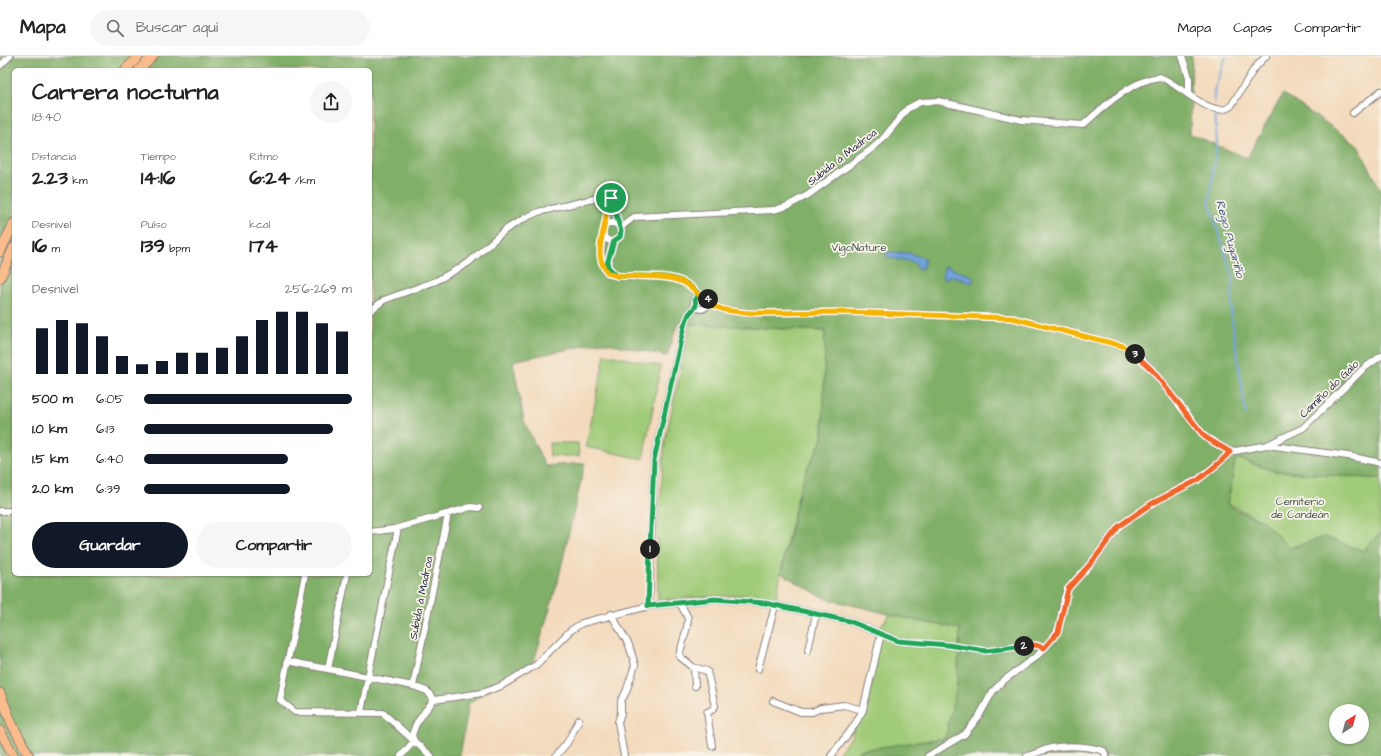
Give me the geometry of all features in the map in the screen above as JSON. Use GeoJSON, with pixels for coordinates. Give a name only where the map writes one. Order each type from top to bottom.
{"type":"FeatureCollection","features":[{"type":"Feature","properties":{"kind":"highway"},"geometry":{"type":"LineString","coordinates":[[126,68],[139,56]]}},
{"type":"Feature","properties":{"kind":"highway"},"geometry":{"type":"LineString","coordinates":[[141,68],[154,56]]}},
{"type":"Feature","properties":{"kind":"highway"},"geometry":{"type":"LineString","coordinates":[[0,252],[12,227]]}},
{"type":"Feature","properties":{"kind":"highway"},"geometry":{"type":"LineString","coordinates":[[0,278],[12,251]]}},
{"type":"Feature","properties":{"kind":"highway"},"geometry":{"type":"LineString","coordinates":[[0,693],[12,724],[29,756]]}},
{"type":"Feature","properties":{"kind":"highway"},"geometry":{"type":"LineString","coordinates":[[0,731],[14,756]]}},
{"type":"Feature","properties":{"kind":"street"},"geometry":{"type":"LineString","coordinates":[[0,66],[10,56]]}},
{"type":"Feature","properties":{"kind":"street"},"geometry":{"type":"LineString","coordinates":[[1182,56],[1189,77],[1189,94]]}},
{"type":"Feature","properties":{"kind":"street","name":"Subida á Madroa"},"geometry":{"type":"LineString","coordinates":[[619,226],[634,217],[774,210],[787,206],[808,195],[869,151],[882,140],[907,109],[920,102],[938,101],[1022,120],[1076,126],[1084,125],[1104,106],[1126,91],[1155,77],[1165,78],[1189,94],[1218,110],[1226,110],[1231,106],[1259,62],[1266,56]]}},
{"type":"Feature","properties":{"kind":"street"},"geometry":{"type":"LineString","coordinates":[[1353,113],[1381,91]]}},
{"type":"Feature","properties":{"kind":"street"},"geometry":{"type":"LineString","coordinates":[[372,309],[384,300],[436,281],[468,263],[505,230],[523,219],[538,212],[606,196],[611,198],[621,234],[614,241],[607,264],[617,276]]}},
{"type":"Feature","properties":{"kind":"street"},"geometry":{"type":"LineString","coordinates":[[599,197],[607,201],[608,208],[600,258],[602,265],[607,272],[617,276],[665,277],[677,279],[694,289],[699,295],[706,297],[708,304]]}},
{"type":"Feature","properties":{"kind":"street"},"geometry":{"type":"LineString","coordinates":[[605,225],[613,222],[619,226]]}},
{"type":"Feature","properties":{"kind":"street"},"geometry":{"type":"LineString","coordinates":[[603,234],[608,240],[614,241]]}},
{"type":"Feature","properties":{"kind":"street"},"geometry":{"type":"LineString","coordinates":[[648,606],[654,460],[684,326],[689,314],[696,306],[695,299],[699,295]]}},
{"type":"Feature","properties":{"kind":"street"},"geometry":{"type":"LineString","coordinates":[[696,306],[703,309],[708,304]]}},
{"type":"Feature","properties":{"kind":"street"},"geometry":{"type":"LineString","coordinates":[[708,304],[725,310],[747,313],[843,312],[1012,318],[1123,346],[1138,355],[1152,370],[1205,437],[1230,452]]}},
{"type":"Feature","properties":{"kind":"street","name":"Camiño do Galo"},"geometry":{"type":"LineString","coordinates":[[1267,445],[1303,428],[1364,369],[1381,356]]}},
{"type":"Feature","properties":{"kind":"street"},"geometry":{"type":"LineString","coordinates":[[928,756],[965,734],[979,716],[993,691],[1003,681],[1038,655],[1058,632],[1068,589],[1092,562],[1119,526],[1151,504],[1198,480],[1230,452],[1267,445],[1348,456],[1381,463]]}},
{"type":"Feature","properties":{"kind":"street"},"geometry":{"type":"LineString","coordinates":[[372,532],[398,528],[471,507],[479,508]]}},
{"type":"Feature","properties":{"kind":"street"},"geometry":{"type":"LineString","coordinates":[[0,510],[12,511]]}},
{"type":"Feature","properties":{"kind":"street","name":"Subida á Madroa"},"geometry":{"type":"LineString","coordinates":[[413,686],[448,514]]}},
{"type":"Feature","properties":{"kind":"street"},"geometry":{"type":"LineString","coordinates":[[361,712],[398,528]]}},
{"type":"Feature","properties":{"kind":"street"},"geometry":{"type":"LineString","coordinates":[[305,576],[279,697],[292,711],[383,713],[431,756]]}},
{"type":"Feature","properties":{"kind":"street"},"geometry":{"type":"LineString","coordinates":[[328,669],[347,576]]}},
{"type":"Feature","properties":{"kind":"street"},"geometry":{"type":"LineString","coordinates":[[414,741],[412,736],[416,724],[430,703],[434,700],[482,693],[501,686],[536,664],[570,631],[582,623],[611,614],[648,606],[715,599],[775,606],[849,621],[898,641],[948,645],[986,651],[1029,645],[1036,645],[1044,648]]}},
{"type":"Feature","properties":{"kind":"street"},"geometry":{"type":"LineString","coordinates":[[680,602],[688,618],[687,627],[678,656],[694,668],[706,671],[709,677],[715,706],[712,710],[707,712],[712,746]]}},
{"type":"Feature","properties":{"kind":"street"},"geometry":{"type":"LineString","coordinates":[[758,669],[775,606]]}},
{"type":"Feature","properties":{"kind":"street"},"geometry":{"type":"LineString","coordinates":[[611,614],[629,645],[635,665],[626,692],[621,701],[621,714],[618,722],[624,756]]}},
{"type":"Feature","properties":{"kind":"street"},"geometry":{"type":"LineString","coordinates":[[808,650],[816,614]]}},
{"type":"Feature","properties":{"kind":"street"},"geometry":{"type":"LineString","coordinates":[[831,756],[854,726],[863,710],[881,634]]}},
{"type":"Feature","properties":{"kind":"street"},"geometry":{"type":"LineString","coordinates":[[287,661],[413,686],[427,691],[434,700]]}},
{"type":"Feature","properties":{"kind":"street"},"geometry":{"type":"LineString","coordinates":[[694,668],[695,686]]}},
{"type":"Feature","properties":{"kind":"street"},"geometry":{"type":"LineString","coordinates":[[773,701],[801,712],[812,712],[820,708],[844,705],[863,710]]}},
{"type":"Feature","properties":{"kind":"street"},"geometry":{"type":"LineString","coordinates":[[556,756],[567,743],[579,720]]}},
{"type":"Feature","properties":{"kind":"street"},"geometry":{"type":"LineString","coordinates":[[402,756],[414,741]]}},
{"type":"Feature","properties":{"kind":"street"},"geometry":{"type":"LineString","coordinates":[[1027,756],[1051,748],[1067,746],[1097,749],[1104,752],[1106,756]]}},
{"type":"Feature","properties":{"kind":"green space","name":"VigoNature"},"geometry":{"type":"Polygon","coordinates":[[[0,56],[1192,56],[1190,134],[1247,158],[1283,94],[1357,144],[1381,190],[1381,479],[1274,471],[1239,459],[1235,460],[1227,503],[1235,509],[1264,522],[1290,548],[1325,537],[1363,551],[1381,532],[1381,756],[856,756],[860,750],[945,738],[957,686],[960,629],[917,621],[824,598],[781,573],[799,493],[806,471],[823,438],[825,331],[691,324],[678,322],[667,356],[602,342],[513,361],[524,421],[545,466],[585,463],[558,581],[534,661],[469,703],[460,756],[0,756],[0,56]]]}},
{"type":"Feature","properties":{"kind":"green space"},"geometry":{"type":"Polygon","coordinates":[[[691,324],[825,331],[823,438],[806,471],[799,493],[786,546],[776,601],[741,595],[658,600],[657,539],[665,441],[691,324]]]}},
{"type":"Feature","properties":{"kind":"green space"},"geometry":{"type":"Polygon","coordinates":[[[605,354],[661,366],[643,459],[586,447],[605,354]]]}},
{"type":"Feature","properties":{"kind":"green space"},"geometry":{"type":"Polygon","coordinates":[[[549,443],[578,443],[579,456],[550,456],[549,443]]]}},
{"type":"Feature","properties":{"kind":"green space","name":"Cemiterio de Candeán"},"geometry":{"type":"Polygon","coordinates":[[[1235,459],[1274,471],[1381,479],[1381,532],[1363,551],[1325,537],[1290,548],[1264,522],[1227,503],[1235,459]]]}},
{"type":"Feature","properties":{"kind":"green space"},"geometry":{"type":"Polygon","coordinates":[[[890,614],[960,629],[957,685],[968,727],[918,756],[836,756],[851,737],[869,694],[874,665],[876,632],[890,614]]]}},
{"type":"Feature","properties":{"kind":"water"},"geometry":{"type":"Polygon","coordinates":[[[886,252],[909,253],[925,259],[922,269],[916,267],[916,263],[888,258],[886,252]]]}},
{"type":"Feature","properties":{"kind":"water"},"geometry":{"type":"Polygon","coordinates":[[[945,266],[974,277],[972,283],[949,275],[947,279],[942,277],[945,266]]]}},
{"type":"Feature","properties":{"kind":"waterway","name":"Rego Pugariño"},"geometry":{"type":"LineString","coordinates":[[1214,103],[1214,91],[1226,56]]}},
{"type":"Feature","properties":{"kind":"waterway","name":"Rego Pugariño"},"geometry":{"type":"LineString","coordinates":[[1215,115],[1217,143],[1209,202],[1233,277],[1231,313],[1246,415]]}},
{"type":"Feature","properties":{"kind":"route"},"geometry":{"type":"LineString","coordinates":[[611,198],[606,196],[599,197],[607,201],[608,208],[605,225],[603,228],[600,258],[604,269],[611,275],[617,276],[665,277],[677,279],[687,284],[694,289],[699,295],[704,295],[708,299],[708,304],[725,310],[747,313],[843,312],[1012,318],[1123,346],[1138,355],[1152,370],[1205,437],[1230,452],[1228,456],[1198,480],[1151,504],[1119,526],[1092,562],[1068,589],[1064,598],[1063,614],[1058,632],[1044,648],[1036,645],[1029,645],[986,651],[948,645],[898,641],[849,621],[795,611],[765,603],[715,599],[648,606],[654,460],[656,446],[684,326],[689,314],[696,306],[694,301],[699,295],[694,289],[677,279],[665,277],[617,276],[613,273],[607,264],[614,241],[620,237],[621,231],[611,198]]}}]}
